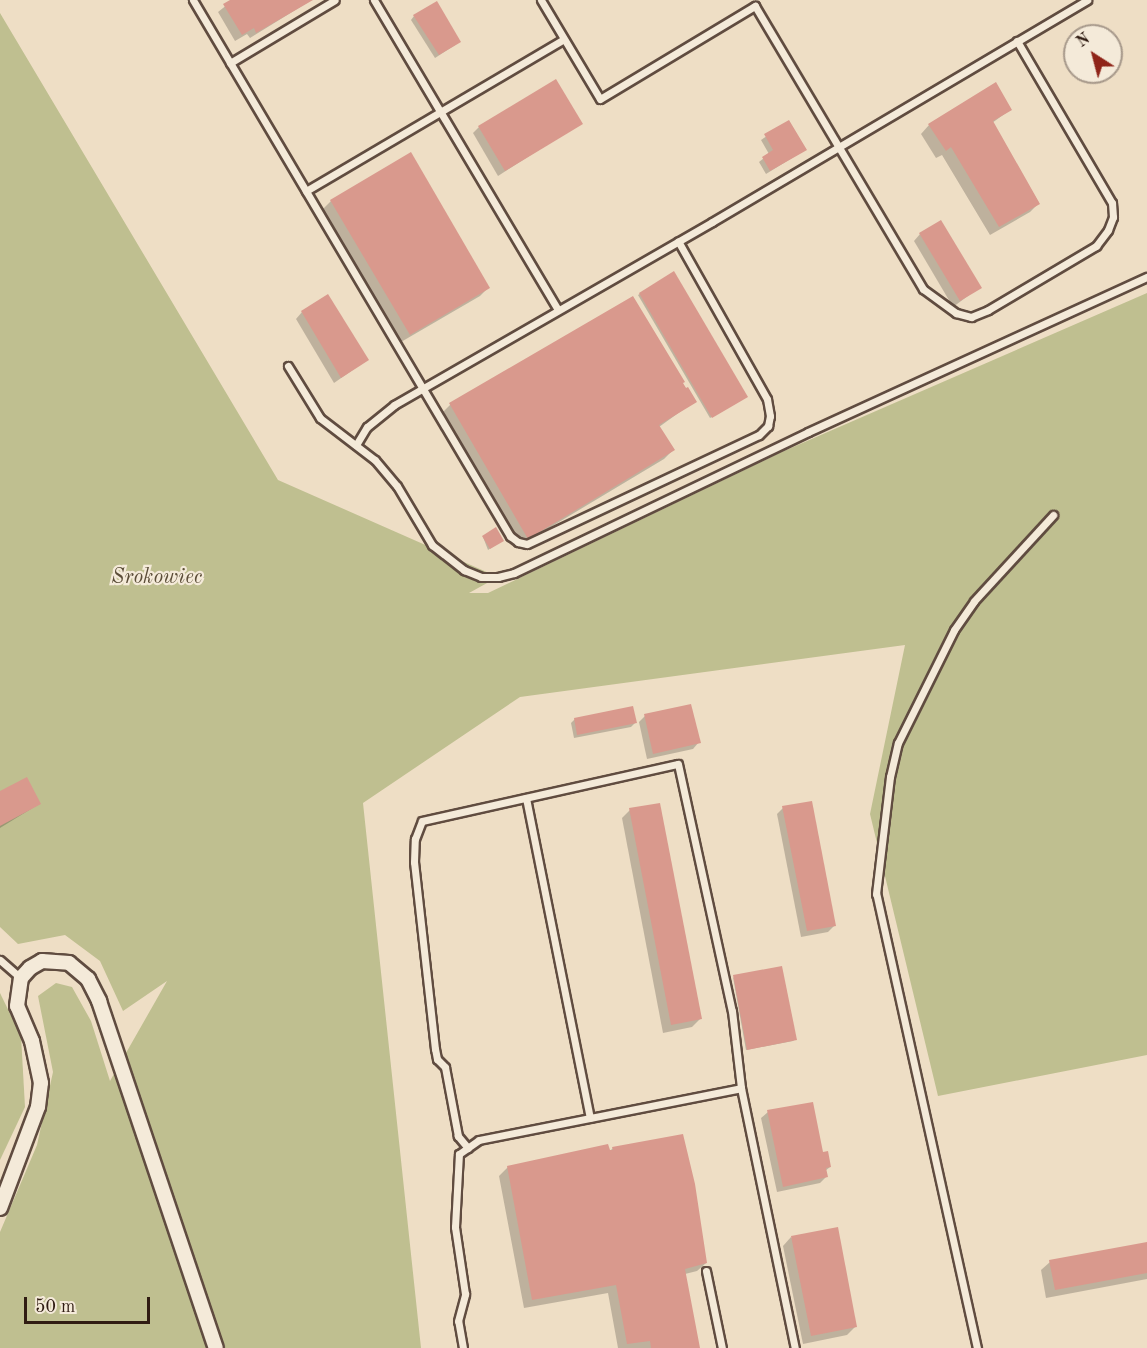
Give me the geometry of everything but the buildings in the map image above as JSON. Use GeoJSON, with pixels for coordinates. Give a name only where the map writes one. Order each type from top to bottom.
{"type":"FeatureCollection","features":[{"type":"Feature","properties":{"kind":"street"},"geometry":{"type":"LineString","coordinates":[[0,1208],[38,1107],[41,1083],[32,1041],[17,1006],[21,978],[30,968],[42,961],[69,963],[88,979],[99,1001],[216,1348]]}},
{"type":"Feature","properties":{"kind":"lane"},"geometry":{"type":"LineString","coordinates":[[193,0],[510,536],[518,542],[527,544],[759,435],[768,426],[770,416],[767,399],[678,241]]}},
{"type":"Feature","properties":{"kind":"lane"},"geometry":{"type":"LineString","coordinates":[[230,63],[335,0]]}},
{"type":"Feature","properties":{"kind":"lane"},"geometry":{"type":"LineString","coordinates":[[374,0],[558,310]]}},
{"type":"Feature","properties":{"kind":"lane"},"geometry":{"type":"LineString","coordinates":[[541,0],[600,99],[755,6],[923,289],[956,313],[971,316],[988,310],[1096,246],[1108,230],[1113,217],[1112,203],[1017,41]]}},
{"type":"Feature","properties":{"kind":"lane"},"geometry":{"type":"LineString","coordinates":[[356,445],[367,427],[394,405],[1087,0]]}},
{"type":"Feature","properties":{"kind":"lane"},"geometry":{"type":"LineString","coordinates":[[306,191],[564,39]]}},
{"type":"Feature","properties":{"kind":"lane"},"geometry":{"type":"LineString","coordinates":[[288,366],[320,418],[375,460],[397,486],[432,545],[464,570],[482,577],[498,577],[514,573],[819,427],[1147,277]]}},
{"type":"Feature","properties":{"kind":"lane"},"geometry":{"type":"LineString","coordinates":[[977,1348],[876,894],[890,777],[898,743],[954,630],[974,601],[1053,515]]}},
{"type":"Feature","properties":{"kind":"lane"},"geometry":{"type":"LineString","coordinates":[[468,1148],[458,1136],[445,1067],[437,1059],[435,1048],[414,862],[415,839],[422,821],[678,764],[732,1011],[741,1088],[795,1348]]}},
{"type":"Feature","properties":{"kind":"lane"},"geometry":{"type":"LineString","coordinates":[[526,798],[590,1118]]}},
{"type":"Feature","properties":{"kind":"lane"},"geometry":{"type":"LineString","coordinates":[[0,960],[21,978]]}},
{"type":"Feature","properties":{"kind":"lane"},"geometry":{"type":"LineString","coordinates":[[463,1348],[458,1322],[465,1294],[455,1227],[459,1154],[479,1140],[741,1088]]}},
{"type":"Feature","properties":{"kind":"lane"},"geometry":{"type":"LineString","coordinates":[[706,1271],[722,1348]]}},
{"type":"Feature","properties":{"kind":"green space","name":"Srokowiec"},"geometry":{"type":"Polygon","coordinates":[[[0,13],[278,480],[498,577],[469,593],[488,593],[784,451],[1147,293],[1147,1055],[938,1096],[870,814],[905,645],[520,697],[363,803],[421,1348],[0,1348],[0,1232],[37,1145],[53,1072],[38,996],[56,983],[72,987],[91,1021],[110,1081],[167,981],[123,1011],[100,961],[65,935],[18,944],[0,927],[0,13]]]}},
{"type":"Feature","properties":{"kind":"green space"},"geometry":{"type":"Polygon","coordinates":[[[0,993],[21,1036],[25,1107],[0,1160],[0,993]]]}}]}
